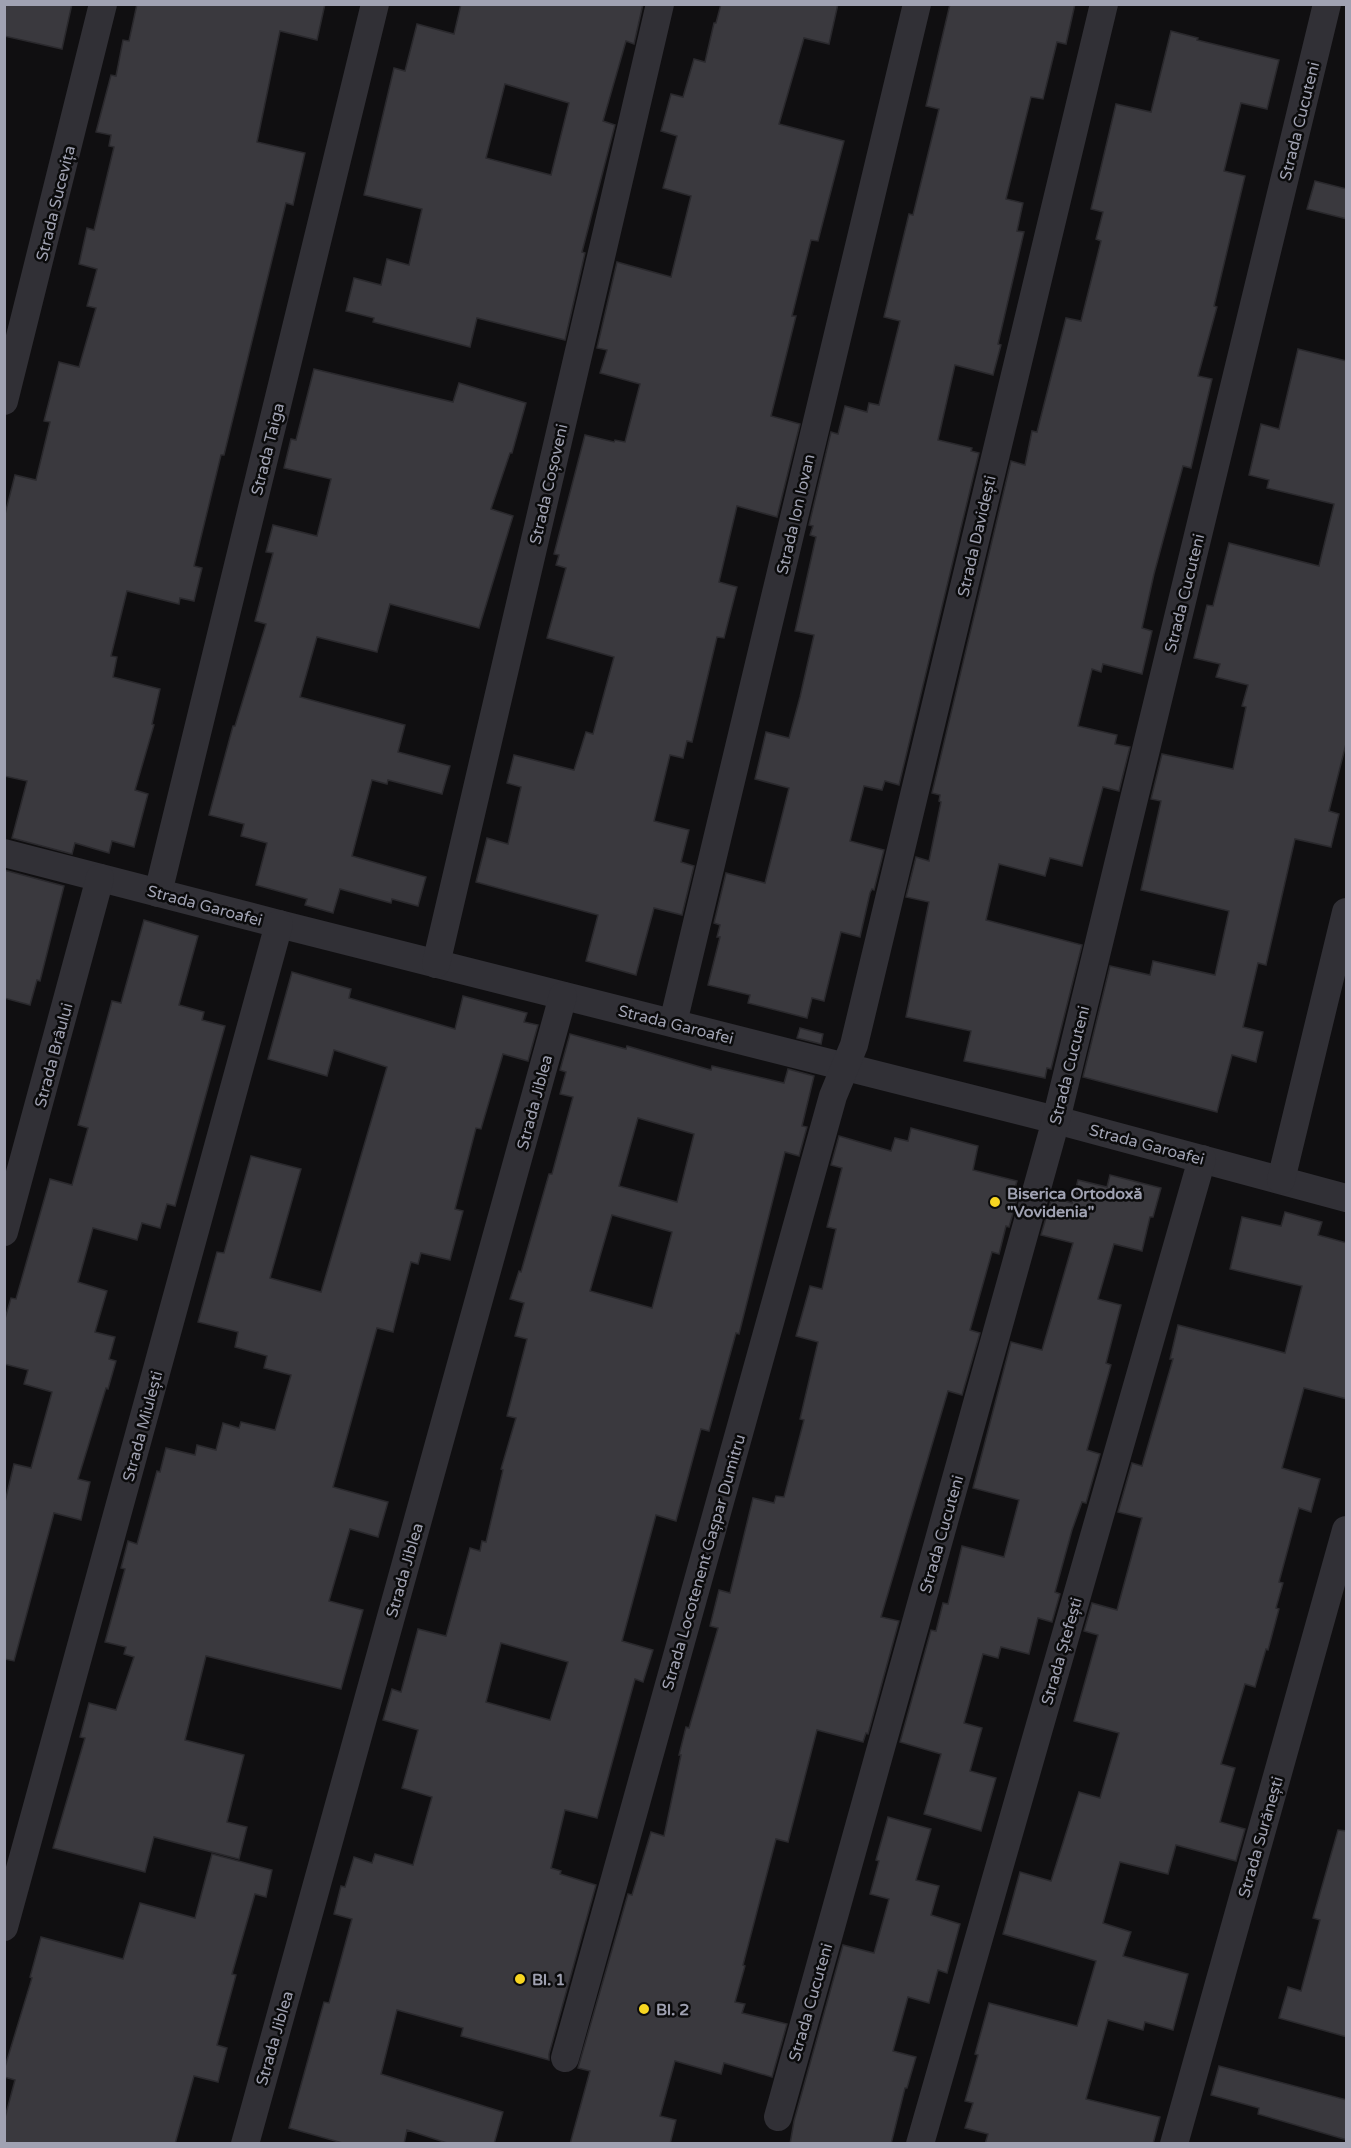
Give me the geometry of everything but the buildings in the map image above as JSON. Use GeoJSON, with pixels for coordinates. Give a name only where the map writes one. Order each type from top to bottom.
{"type":"FeatureCollection","features":[{"type":"Feature","properties":{"kind":"street","name":"Strada Sucevița"},"geometry":{"type":"LineString","coordinates":[[4,400],[103,4]]}},
{"type":"Feature","properties":{"kind":"street","name":"Strada Taiga"},"geometry":{"type":"LineString","coordinates":[[158,893],[375,4]]}},
{"type":"Feature","properties":{"kind":"street","name":"Strada Coșoveni"},"geometry":{"type":"LineString","coordinates":[[436,964],[660,4]]}},
{"type":"Feature","properties":{"kind":"street","name":"Strada Ion Iovan"},"geometry":{"type":"LineString","coordinates":[[673,1023],[917,4]]}},
{"type":"Feature","properties":{"kind":"street","name":"Strada Davidești"},"geometry":{"type":"LineString","coordinates":[[844,1067],[854,1045],[1104,4]]}},
{"type":"Feature","properties":{"kind":"street","name":"Strada Cucuteni"},"geometry":{"type":"LineString","coordinates":[[778,2117],[1056,1120],[1327,4]]}},
{"type":"Feature","properties":{"kind":"street","name":"Strada Garoafei"},"geometry":{"type":"LineString","coordinates":[[4,853],[1056,1120],[1347,1198]]}},
{"type":"Feature","properties":{"kind":"street","name":"Strada Brâului"},"geometry":{"type":"LineString","coordinates":[[4,1232],[100,878]]}},
{"type":"Feature","properties":{"kind":"street"},"geometry":{"type":"LineString","coordinates":[[1281,1180],[1347,912]]}},
{"type":"Feature","properties":{"kind":"street","name":"Strada Miulești"},"geometry":{"type":"LineString","coordinates":[[4,1927],[279,924]]}},
{"type":"Feature","properties":{"kind":"street","name":"Strada Jiblea"},"geometry":{"type":"LineString","coordinates":[[244,2144],[564,996]]}},
{"type":"Feature","properties":{"kind":"street","name":"Strada Locotenent Gașpar Dumitru"},"geometry":{"type":"LineString","coordinates":[[565,2058],[829,1107],[844,1067]]}},
{"type":"Feature","properties":{"kind":"street","name":"Strada Ștefești"},"geometry":{"type":"LineString","coordinates":[[920,2144],[1202,1159]]}},
{"type":"Feature","properties":{"kind":"street","name":"Strada Surănești"},"geometry":{"type":"LineString","coordinates":[[1174,2144],[1347,1530]]}},
{"type":"Feature","properties":{"kind":"place","name":"Biserica Ortodoxă \"Vovidenia\""},"geometry":{"type":"Point","coordinates":[995,1202]}},
{"type":"Feature","properties":{"kind":"place","name":"Bl. 1"},"geometry":{"type":"Point","coordinates":[520,1979]}},
{"type":"Feature","properties":{"kind":"place","name":"Bl. 2"},"geometry":{"type":"Point","coordinates":[644,2009]}}]}
